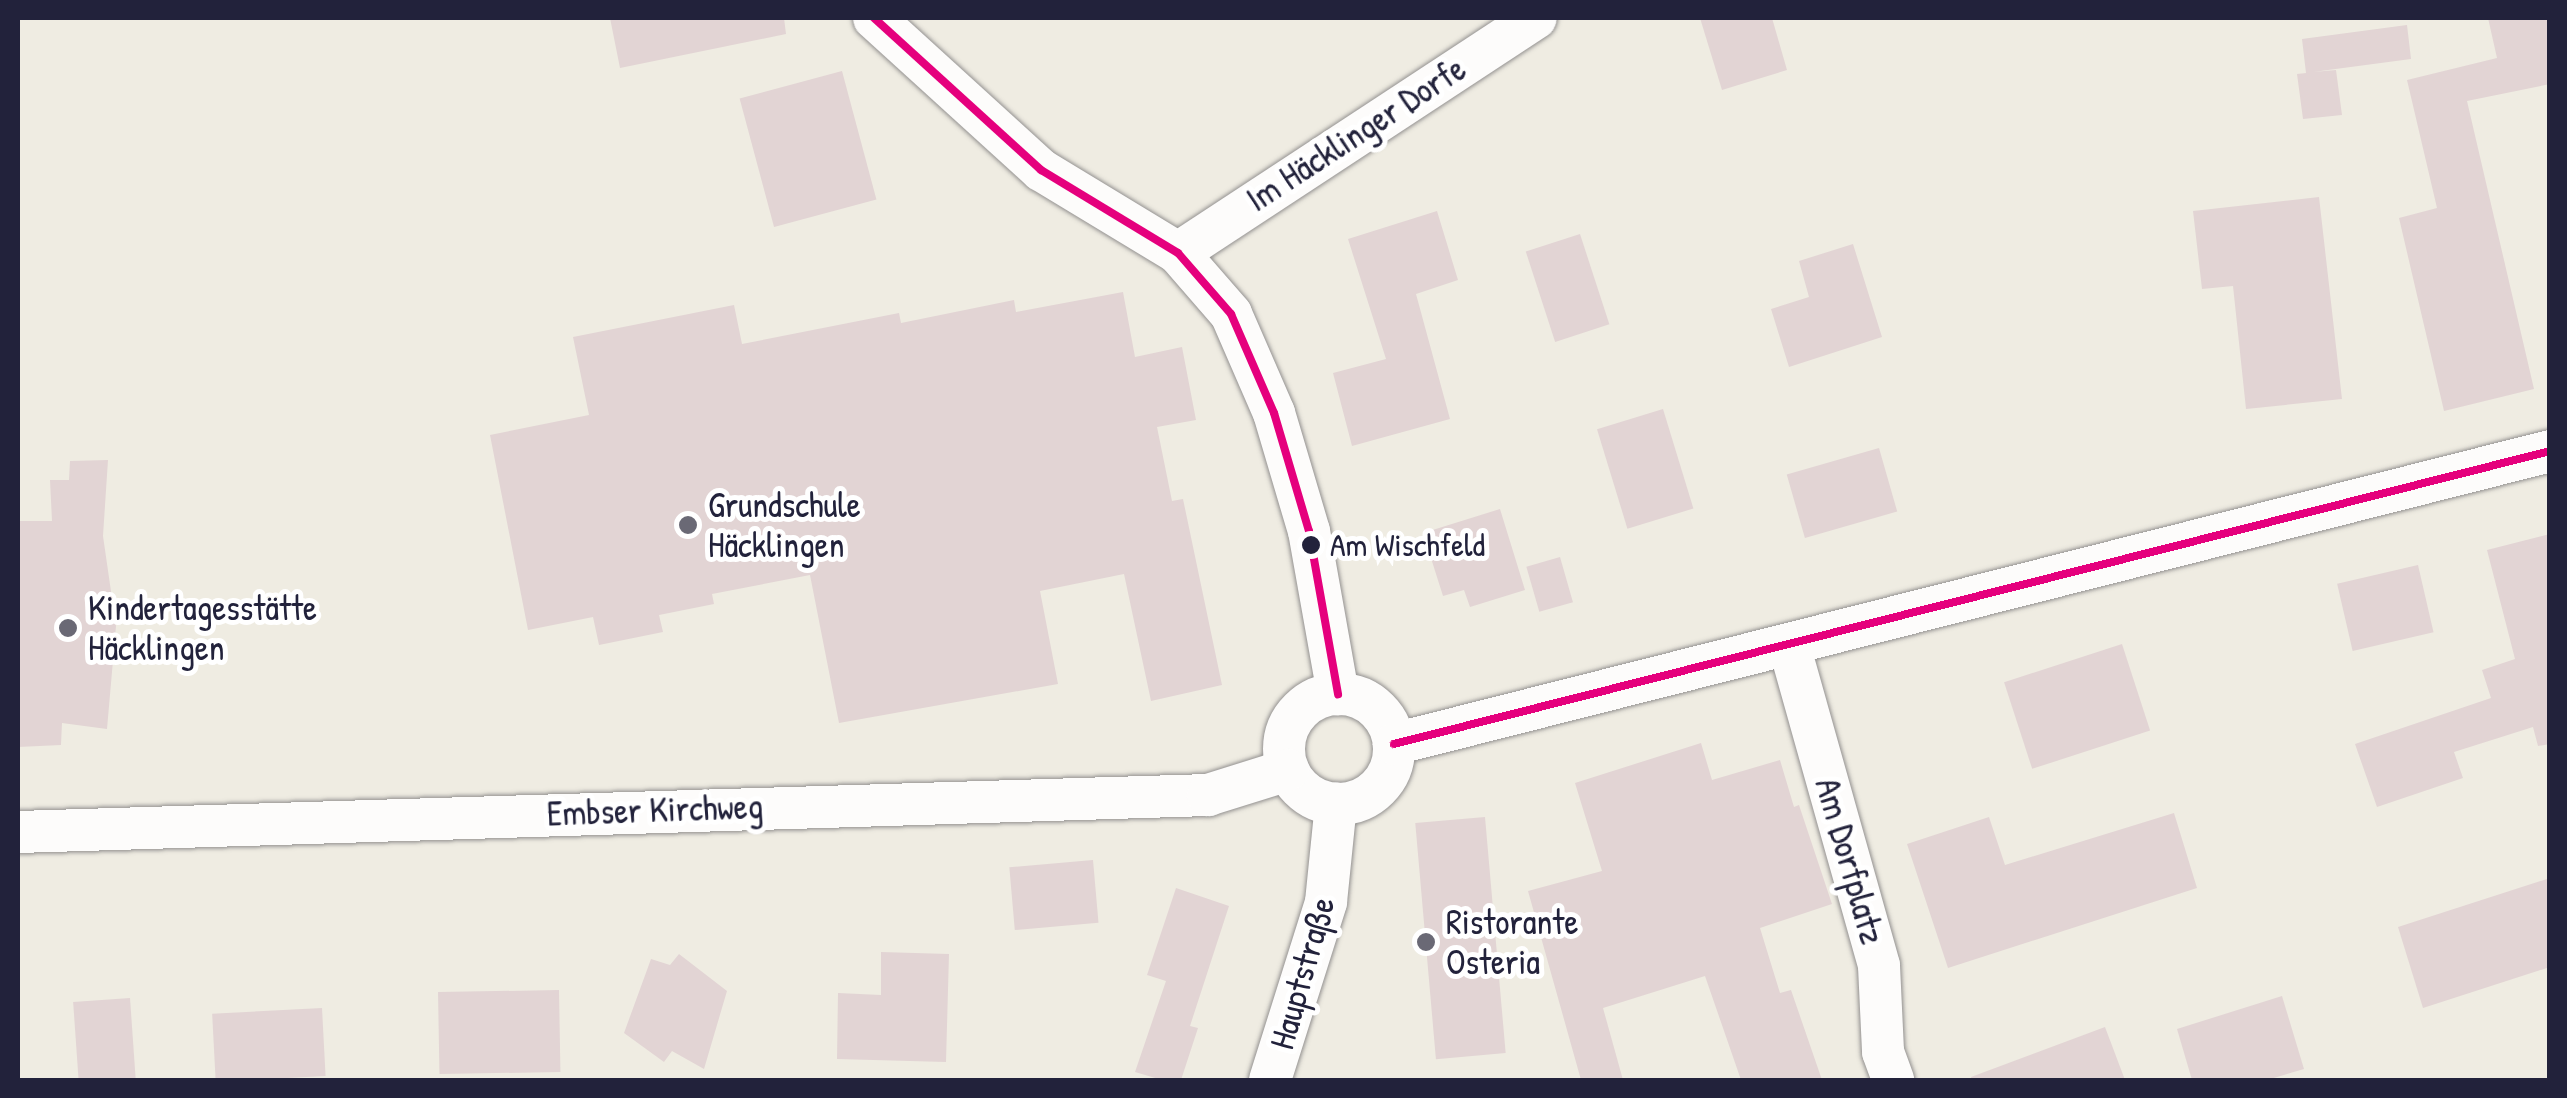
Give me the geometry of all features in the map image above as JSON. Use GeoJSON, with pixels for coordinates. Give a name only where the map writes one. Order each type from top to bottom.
{"type":"FeatureCollection","features":[{"type":"Feature","properties":{"kind":"street"},"geometry":{"type":"LineString","coordinates":[[874,18],[1041,170],[1178,253],[1231,314],[1274,413],[1309,531],[1338,694]]}},
{"type":"Feature","properties":{"kind":"street","name":"Im Häcklinger Dorfe"},"geometry":{"type":"LineString","coordinates":[[1178,253],[1536,18]]}},
{"type":"Feature","properties":{"kind":"street"},"geometry":{"type":"LineString","coordinates":[[1394,744],[2550,451]]}},
{"type":"Feature","properties":{"kind":"street","name":"Am Dorfplatz"},"geometry":{"type":"LineString","coordinates":[[1789,645],[1879,966],[1883,1052],[1893,1080]]}},
{"type":"Feature","properties":{"kind":"street"},"geometry":{"type":"LineString","coordinates":[[1338,694],[1382,714],[1394,744],[1378,788],[1336,804],[1301,790],[1288,770],[1286,734],[1293,718],[1321,697],[1338,694]]}},
{"type":"Feature","properties":{"kind":"street","name":"Embser Kirchweg"},"geometry":{"type":"LineString","coordinates":[[18,832],[1208,795],[1288,770]]}},
{"type":"Feature","properties":{"kind":"street","name":"Hauptstraße"},"geometry":{"type":"LineString","coordinates":[[1270,1080],[1326,902],[1336,804]]}},
{"type":"Feature","properties":{"kind":"building"},"geometry":{"type":"Polygon","coordinates":[[[610,18],[784,18],[786,34],[620,68],[610,18]]]}},
{"type":"Feature","properties":{"kind":"building"},"geometry":{"type":"Polygon","coordinates":[[[1700,18],[1772,18],[1787,70],[1722,90],[1700,18]]]}},
{"type":"Feature","properties":{"kind":"building"},"geometry":{"type":"Polygon","coordinates":[[[2488,18],[2550,18],[2550,84],[2467,101],[2534,389],[2444,411],[2399,218],[2437,208],[2407,80],[2497,58],[2488,18]]]}},
{"type":"Feature","properties":{"kind":"building"},"geometry":{"type":"Polygon","coordinates":[[[2407,25],[2411,59],[2313,72],[2336,70],[2342,115],[2303,119],[2297,74],[2306,73],[2302,39],[2407,25]]]}},
{"type":"Feature","properties":{"kind":"building"},"geometry":{"type":"Polygon","coordinates":[[[842,71],[876,199],[774,227],[740,98],[842,71]]]}},
{"type":"Feature","properties":{"kind":"building"},"geometry":{"type":"Polygon","coordinates":[[[2319,197],[2342,399],[2246,409],[2233,286],[2202,289],[2193,211],[2319,197]]]}},
{"type":"Feature","properties":{"kind":"building"},"geometry":{"type":"Polygon","coordinates":[[[1437,211],[1458,280],[1416,294],[1450,419],[1352,446],[1333,373],[1386,359],[1348,239],[1437,211]]]}},
{"type":"Feature","properties":{"kind":"building"},"geometry":{"type":"Polygon","coordinates":[[[1580,234],[1609,324],[1555,342],[1526,252],[1580,234]]]}},
{"type":"Feature","properties":{"kind":"building"},"geometry":{"type":"Polygon","coordinates":[[[1853,244],[1882,337],[1789,367],[1771,309],[1809,297],[1799,261],[1853,244]]]}},
{"type":"Feature","properties":{"kind":"building","name":"Grundschule Häcklingen"},"geometry":{"type":"Polygon","coordinates":[[[1123,292],[1135,357],[1182,347],[1196,420],[1157,427],[1172,501],[1183,499],[1222,685],[1151,701],[1124,574],[1040,591],[1058,684],[839,723],[810,575],[712,594],[714,604],[659,615],[663,632],[599,645],[593,617],[528,630],[490,435],[589,415],[573,337],[734,305],[742,344],[899,313],[901,323],[1014,300],[1016,312],[1123,292]]]}},
{"type":"Feature","properties":{"kind":"building"},"geometry":{"type":"Polygon","coordinates":[[[1663,409],[1693,508],[1627,529],[1597,429],[1663,409]]]}},
{"type":"Feature","properties":{"kind":"building"},"geometry":{"type":"Polygon","coordinates":[[[1879,448],[1897,511],[1805,538],[1787,474],[1879,448]]]}},
{"type":"Feature","properties":{"kind":"building","name":"Kindertagesstätte Häcklingen"},"geometry":{"type":"Polygon","coordinates":[[[108,460],[103,536],[116,626],[107,729],[62,723],[61,745],[18,747],[18,521],[52,521],[50,480],[69,480],[70,461],[108,460]]]}},
{"type":"Feature","properties":{"kind":"building"},"geometry":{"type":"Polygon","coordinates":[[[1500,509],[1525,590],[1470,607],[1464,590],[1443,596],[1423,533],[1500,509]]]}},
{"type":"Feature","properties":{"kind":"building"},"geometry":{"type":"Polygon","coordinates":[[[2550,534],[2550,744],[2538,746],[2533,727],[2454,752],[2463,778],[2377,807],[2355,744],[2491,698],[2482,670],[2515,659],[2487,550],[2550,534]]]}},
{"type":"Feature","properties":{"kind":"building"},"geometry":{"type":"Polygon","coordinates":[[[1560,557],[1573,602],[1539,612],[1526,567],[1560,557]]]}},
{"type":"Feature","properties":{"kind":"building"},"geometry":{"type":"Polygon","coordinates":[[[2418,565],[2434,632],[2353,651],[2337,584],[2418,565]]]}},
{"type":"Feature","properties":{"kind":"building"},"geometry":{"type":"Polygon","coordinates":[[[2122,644],[2150,731],[2032,769],[2004,682],[2122,644]]]}},
{"type":"Feature","properties":{"kind":"building"},"geometry":{"type":"Polygon","coordinates":[[[1701,743],[1712,780],[1780,760],[1794,807],[1799,805],[1832,904],[1760,928],[1780,993],[1791,990],[1822,1080],[1741,1080],[1705,976],[1603,1008],[1623,1080],[1581,1080],[1528,891],[1602,871],[1575,783],[1701,743]]]}},
{"type":"Feature","properties":{"kind":"building"},"geometry":{"type":"Polygon","coordinates":[[[2174,813],[2197,888],[1948,968],[1907,844],[1989,817],[2005,865],[2174,813]]]}},
{"type":"Feature","properties":{"kind":"building"},"geometry":{"type":"Polygon","coordinates":[[[1485,817],[1506,1053],[1436,1059],[1415,823],[1485,817]]]}},
{"type":"Feature","properties":{"kind":"building"},"geometry":{"type":"Polygon","coordinates":[[[1093,860],[1098,923],[1015,930],[1009,867],[1093,860]]]}},
{"type":"Feature","properties":{"kind":"building"},"geometry":{"type":"Polygon","coordinates":[[[2550,878],[2550,967],[2423,1008],[2398,927],[2550,878]]]}},
{"type":"Feature","properties":{"kind":"building"},"geometry":{"type":"Polygon","coordinates":[[[1176,888],[1229,906],[1190,1026],[1198,1028],[1181,1080],[1162,1080],[1135,1072],[1166,981],[1147,975],[1176,888]]]}},
{"type":"Feature","properties":{"kind":"building"},"geometry":{"type":"Polygon","coordinates":[[[881,952],[949,954],[946,1062],[837,1059],[838,993],[881,995],[881,952]]]}},
{"type":"Feature","properties":{"kind":"building"},"geometry":{"type":"Polygon","coordinates":[[[679,954],[727,991],[704,1069],[672,1051],[664,1062],[624,1033],[651,959],[670,965],[679,954]]]}},
{"type":"Feature","properties":{"kind":"building"},"geometry":{"type":"Polygon","coordinates":[[[559,990],[560,1072],[439,1074],[438,992],[559,990]]]}},
{"type":"Feature","properties":{"kind":"building"},"geometry":{"type":"Polygon","coordinates":[[[2282,996],[2304,1069],[2267,1080],[2192,1080],[2177,1029],[2282,996]]]}},
{"type":"Feature","properties":{"kind":"building"},"geometry":{"type":"Polygon","coordinates":[[[130,998],[136,1080],[79,1080],[73,1002],[130,998]]]}},
{"type":"Feature","properties":{"kind":"building"},"geometry":{"type":"Polygon","coordinates":[[[322,1008],[326,1076],[216,1080],[212,1014],[322,1008]]]}},
{"type":"Feature","properties":{"kind":"building"},"geometry":{"type":"Polygon","coordinates":[[[2105,1027],[2125,1080],[1972,1080],[1971,1077],[2105,1027]]]}},
{"type":"Feature","properties":{"kind":"transit line"},"geometry":{"type":"LineString","coordinates":[[874,18],[1041,170],[1178,253],[1231,314],[1274,413],[1309,531],[1338,694]]}},
{"type":"Feature","properties":{"kind":"transit line"},"geometry":{"type":"LineString","coordinates":[[1394,744],[2550,451]]}},
{"type":"Feature","properties":{"kind":"place","name":"Grundschule Häcklingen"},"geometry":{"type":"Point","coordinates":[688,525]}},
{"type":"Feature","properties":{"kind":"place","name":"Am Wischfeld"},"geometry":{"type":"Point","coordinates":[1311,545]}},
{"type":"Feature","properties":{"kind":"place","name":"Kindertagesstätte Häcklingen"},"geometry":{"type":"Point","coordinates":[68,628]}},
{"type":"Feature","properties":{"kind":"place","name":"Ristorante Osteria"},"geometry":{"type":"Point","coordinates":[1426,942]}}]}
